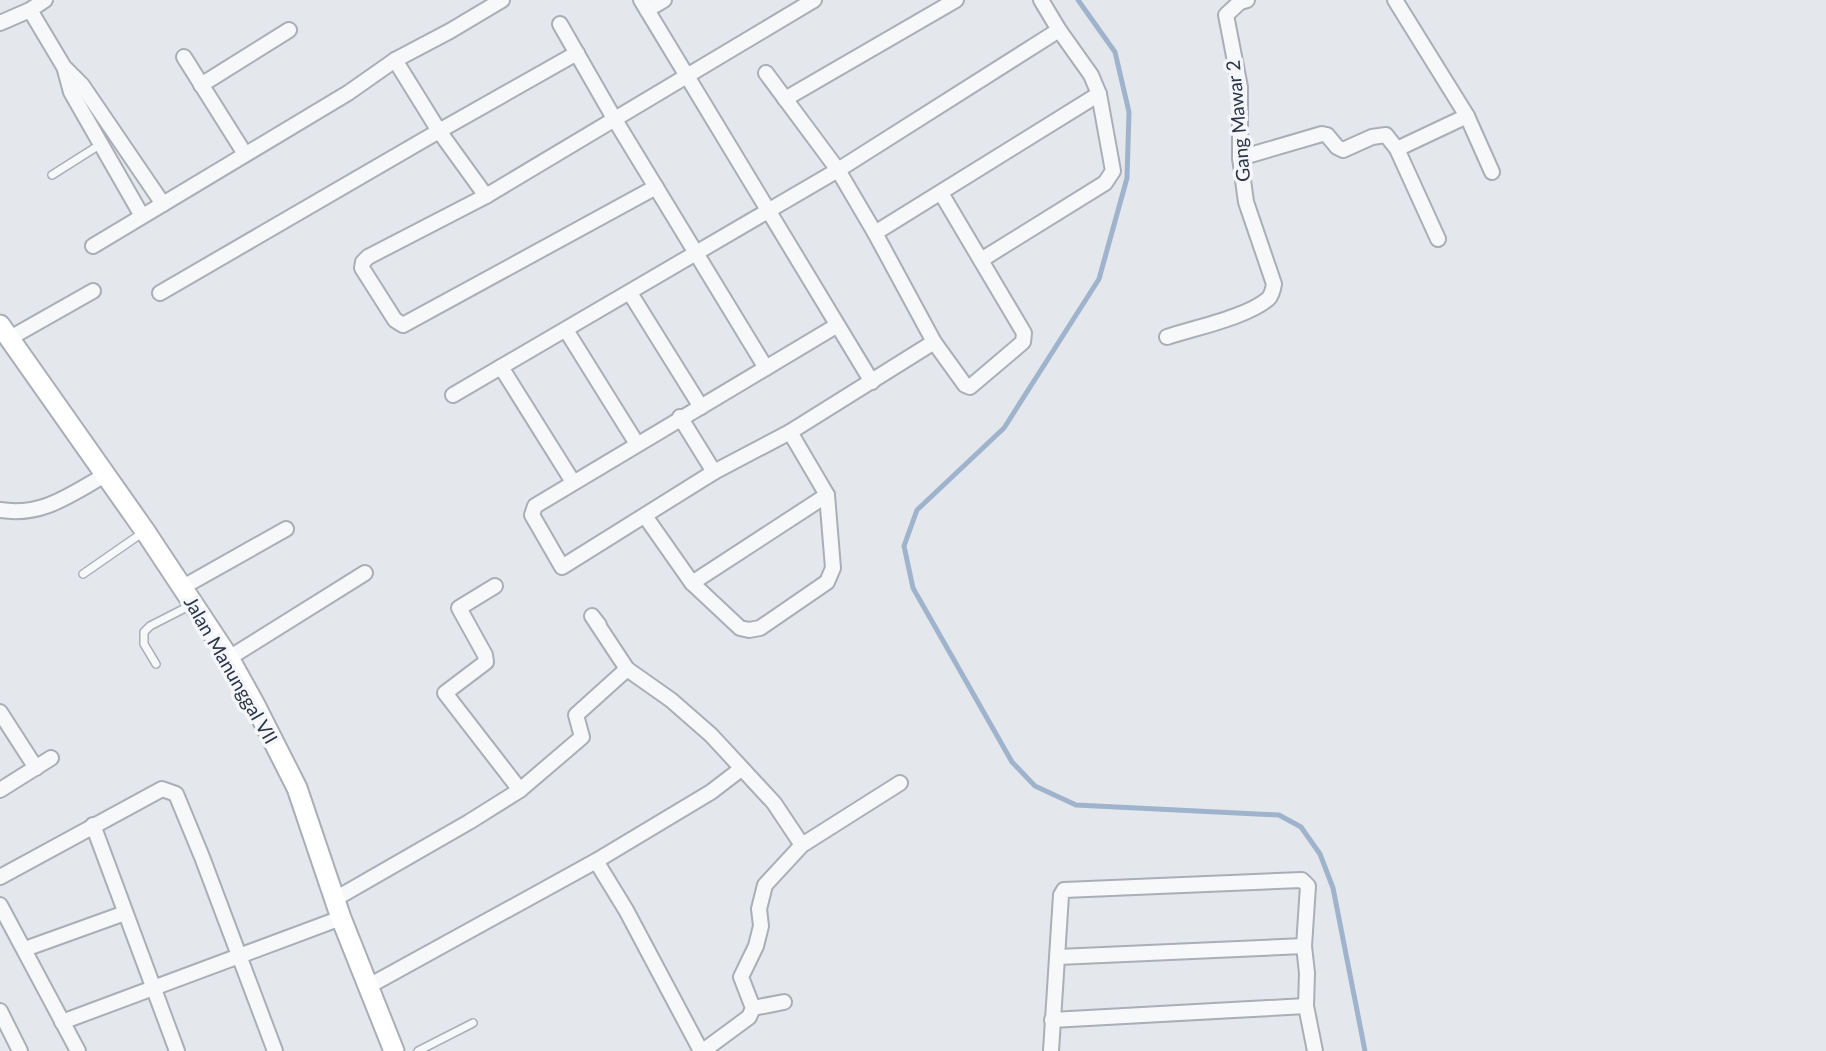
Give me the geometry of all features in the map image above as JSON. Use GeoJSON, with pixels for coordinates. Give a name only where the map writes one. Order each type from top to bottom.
{"type":"FeatureCollection","features":[{"type":"Feature","properties":{"kind":"street"},"geometry":{"type":"LineString","coordinates":[[0,23],[45,0]]}},
{"type":"Feature","properties":{"kind":"street"},"geometry":{"type":"LineString","coordinates":[[93,246],[348,93],[395,60],[502,0]]}},
{"type":"Feature","properties":{"kind":"street"},"geometry":{"type":"LineString","coordinates":[[664,0],[644,5],[872,382]]}},
{"type":"Feature","properties":{"kind":"street"},"geometry":{"type":"LineString","coordinates":[[656,187],[407,324],[398,323],[365,274],[363,262],[368,257],[486,196],[814,0]]}},
{"type":"Feature","properties":{"kind":"street"},"geometry":{"type":"LineString","coordinates":[[785,99],[956,0]]}},
{"type":"Feature","properties":{"kind":"street"},"geometry":{"type":"LineString","coordinates":[[981,260],[1105,183],[1112,176],[1113,167],[1099,94],[1089,70],[1059,30],[1041,0]]}},
{"type":"Feature","properties":{"kind":"street"},"geometry":{"type":"LineString","coordinates":[[1395,0],[1467,117],[1492,172]]}},
{"type":"Feature","properties":{"kind":"street","name":"Gang Mawar 2"},"geometry":{"type":"LineString","coordinates":[[1167,337],[1248,311],[1270,298],[1273,291],[1274,284],[1246,202],[1240,158],[1240,87],[1226,15],[1242,1]]}},
{"type":"Feature","properties":{"kind":"street"},"geometry":{"type":"LineString","coordinates":[[30,10],[64,66],[82,85],[163,204]]}},
{"type":"Feature","properties":{"kind":"street"},"geometry":{"type":"LineString","coordinates":[[560,24],[615,120],[766,368]]}},
{"type":"Feature","properties":{"kind":"street"},"geometry":{"type":"LineString","coordinates":[[201,85],[289,30]]}},
{"type":"Feature","properties":{"kind":"street"},"geometry":{"type":"LineString","coordinates":[[453,395],[838,170],[1059,30]]}},
{"type":"Feature","properties":{"kind":"street"},"geometry":{"type":"LineString","coordinates":[[160,293],[577,53]]}},
{"type":"Feature","properties":{"kind":"street"},"geometry":{"type":"LineString","coordinates":[[184,57],[244,154]]}},
{"type":"Feature","properties":{"kind":"street"},"geometry":{"type":"LineString","coordinates":[[395,60],[439,131],[486,196]]}},
{"type":"Feature","properties":{"kind":"street"},"geometry":{"type":"LineString","coordinates":[[64,66],[71,92],[142,216]]}},
{"type":"Feature","properties":{"kind":"street"},"geometry":{"type":"LineString","coordinates":[[766,74],[838,170],[934,342],[965,385],[970,387],[1024,340],[1023,329],[941,193]]}},
{"type":"Feature","properties":{"kind":"street"},"geometry":{"type":"LineString","coordinates":[[875,233],[1099,94]]}},
{"type":"Feature","properties":{"kind":"street"},"geometry":{"type":"LineString","coordinates":[[1397,149],[1467,117]]}},
{"type":"Feature","properties":{"kind":"street"},"geometry":{"type":"LineString","coordinates":[[1240,158],[1322,134],[1327,135],[1343,150],[1372,137],[1386,135],[1397,149],[1438,239]]}},
{"type":"Feature","properties":{"kind":"street"},"geometry":{"type":"LineString","coordinates":[[5,332],[93,291]]}},
{"type":"Feature","properties":{"kind":"street"},"geometry":{"type":"LineString","coordinates":[[630,293],[701,407]]}},
{"type":"Feature","properties":{"kind":"street"},"geometry":{"type":"LineString","coordinates":[[836,326],[535,506],[532,510],[534,518],[562,568],[714,472],[790,432],[934,342]]}},
{"type":"Feature","properties":{"kind":"street"},"geometry":{"type":"LineString","coordinates":[[566,330],[637,444]]}},
{"type":"Feature","properties":{"kind":"street","name":"Jalan Manunggal VII"},"geometry":{"type":"LineString","coordinates":[[5,332],[107,474],[229,658],[297,788],[367,987],[394,1051]]}},
{"type":"Feature","properties":{"kind":"street"},"geometry":{"type":"LineString","coordinates":[[501,367],[573,482]]}},
{"type":"Feature","properties":{"kind":"street"},"geometry":{"type":"LineString","coordinates":[[680,417],[714,472]]}},
{"type":"Feature","properties":{"kind":"street"},"geometry":{"type":"LineString","coordinates":[[645,516],[692,583],[740,628],[760,628],[830,579],[833,568],[827,495],[790,432]]}},
{"type":"Feature","properties":{"kind":"street"},"geometry":{"type":"LineString","coordinates":[[0,510],[38,510],[107,474]]}},
{"type":"Feature","properties":{"kind":"street"},"geometry":{"type":"LineString","coordinates":[[692,583],[827,495]]}},
{"type":"Feature","properties":{"kind":"street"},"geometry":{"type":"LineString","coordinates":[[188,595],[286,529]]}},
{"type":"Feature","properties":{"kind":"street"},"geometry":{"type":"LineString","coordinates":[[229,658],[365,573]]}},
{"type":"Feature","properties":{"kind":"street"},"geometry":{"type":"LineString","coordinates":[[495,586],[458,610],[485,655],[486,662],[445,693],[520,790]]}},
{"type":"Feature","properties":{"kind":"street"},"geometry":{"type":"LineString","coordinates":[[599,625],[592,616],[627,669],[671,700],[710,735],[774,803],[802,845]]}},
{"type":"Feature","properties":{"kind":"street"},"geometry":{"type":"LineString","coordinates":[[62,1022],[239,956],[338,908],[520,790],[581,738],[576,715],[627,669]]}},
{"type":"Feature","properties":{"kind":"street"},"geometry":{"type":"LineString","coordinates":[[0,712],[36,768]]}},
{"type":"Feature","properties":{"kind":"street"},"geometry":{"type":"LineString","coordinates":[[0,790],[51,758]]}},
{"type":"Feature","properties":{"kind":"street"},"geometry":{"type":"LineString","coordinates":[[367,987],[596,861],[711,792],[741,769]]}},
{"type":"Feature","properties":{"kind":"street"},"geometry":{"type":"LineString","coordinates":[[596,861],[626,910],[702,1051],[749,1017],[752,1008],[741,976],[757,946],[761,926],[759,909],[765,885],[802,845],[900,783]]}},
{"type":"Feature","properties":{"kind":"street"},"geometry":{"type":"LineString","coordinates":[[0,877],[162,789],[176,794],[275,1051]]}},
{"type":"Feature","properties":{"kind":"street"},"geometry":{"type":"LineString","coordinates":[[93,825],[177,1051]]}},
{"type":"Feature","properties":{"kind":"street"},"geometry":{"type":"LineString","coordinates":[[1051,1051],[1061,895],[1067,888],[1304,881],[1308,886],[1304,946],[1306,1006],[1315,1051]]}},
{"type":"Feature","properties":{"kind":"street"},"geometry":{"type":"LineString","coordinates":[[0,905],[78,1051]]}},
{"type":"Feature","properties":{"kind":"street"},"geometry":{"type":"LineString","coordinates":[[25,949],[125,913]]}},
{"type":"Feature","properties":{"kind":"street"},"geometry":{"type":"LineString","coordinates":[[1058,957],[1304,946]]}},
{"type":"Feature","properties":{"kind":"street"},"geometry":{"type":"LineString","coordinates":[[752,1008],[784,1002]]}},
{"type":"Feature","properties":{"kind":"street"},"geometry":{"type":"LineString","coordinates":[[1052,1020],[1306,1006]]}},
{"type":"Feature","properties":{"kind":"street"},"geometry":{"type":"LineString","coordinates":[[0,1011],[20,1051]]}},
{"type":"Feature","properties":{"kind":"lane"},"geometry":{"type":"LineString","coordinates":[[52,175],[101,145]]}},
{"type":"Feature","properties":{"kind":"lane"},"geometry":{"type":"LineString","coordinates":[[83,574],[145,531]]}},
{"type":"Feature","properties":{"kind":"lane"},"geometry":{"type":"LineString","coordinates":[[156,664],[144,644],[144,632],[188,595]]}},
{"type":"Feature","properties":{"kind":"lane"},"geometry":{"type":"LineString","coordinates":[[418,1051],[473,1023]]}},
{"type":"Feature","properties":{"kind":"waterway"},"geometry":{"type":"LineString","coordinates":[[1078,0],[1115,52],[1129,112],[1127,178],[1099,279],[1004,428],[917,510],[904,546],[913,588],[1012,762],[1035,786],[1076,805],[1279,815],[1301,827],[1320,854],[1333,888],[1365,1051]]}}]}
